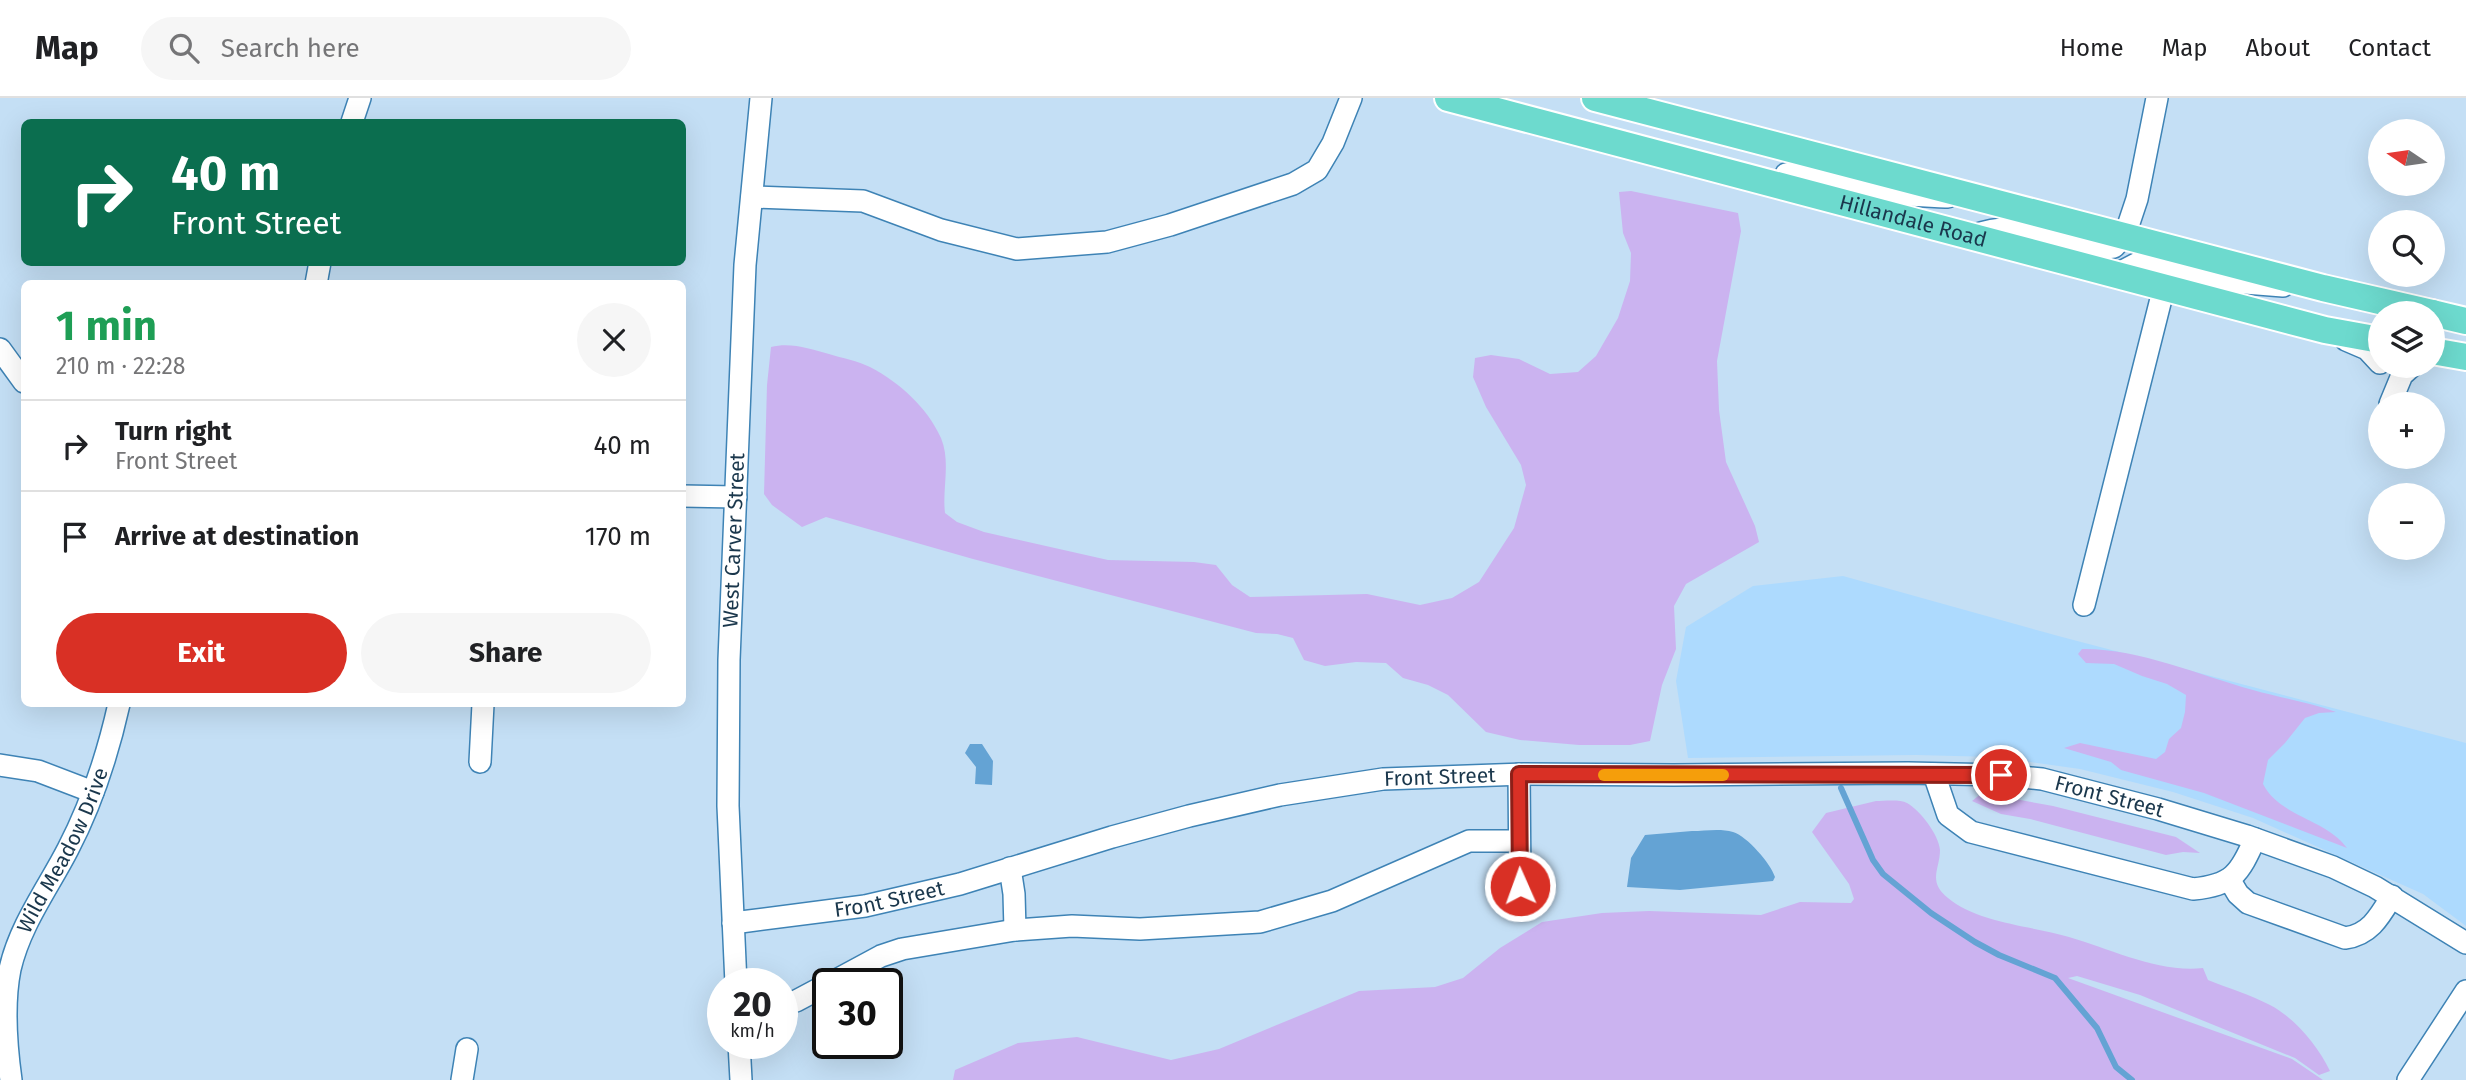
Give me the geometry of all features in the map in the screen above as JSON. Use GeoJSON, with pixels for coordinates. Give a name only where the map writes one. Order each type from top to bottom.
{"type":"FeatureCollection","features":[{"type":"Feature","properties":{"kind":"main road","name":"Hillandale Road"},"geometry":{"type":"LineString","coordinates":[[1448,98],[2325,330],[2368,338]]}},
{"type":"Feature","properties":{"kind":"main road","name":"Hillandale Road"},"geometry":{"type":"LineString","coordinates":[[1595,98],[2380,301]]}},
{"type":"Feature","properties":{"kind":"main road","name":"Hillandale Road"},"geometry":{"type":"LineString","coordinates":[[2445,316],[2466,321]]}},
{"type":"Feature","properties":{"kind":"street"},"geometry":{"type":"LineString","coordinates":[[353,119],[360,98]]}},
{"type":"Feature","properties":{"kind":"street","name":"West Carver Street"},"geometry":{"type":"LineString","coordinates":[[735,968],[728,760],[729,660],[745,265],[761,98]]}},
{"type":"Feature","properties":{"kind":"street"},"geometry":{"type":"LineString","coordinates":[[752,197],[863,201],[941,230],[1017,249],[1107,242],[1170,226],[1293,184],[1317,170],[1337,135],[1351,98]]}},
{"type":"Feature","properties":{"kind":"street"},"geometry":{"type":"LineString","coordinates":[[1971,236],[1994,228],[2023,228],[2104,248],[2114,247],[2125,235],[2137,199],[2157,98]]}},
{"type":"Feature","properties":{"kind":"street"},"geometry":{"type":"LineString","coordinates":[[1781,186],[1786,174],[1802,172],[1900,194],[1975,197]]}},
{"type":"Feature","properties":{"kind":"street"},"geometry":{"type":"LineString","coordinates":[[2117,274],[2138,263],[2148,262],[2220,281],[2323,288]]}},
{"type":"Feature","properties":{"kind":"street"},"geometry":{"type":"LineString","coordinates":[[2084,605],[2164,287]]}},
{"type":"Feature","properties":{"kind":"street"},"geometry":{"type":"LineString","coordinates":[[2325,330],[2368,350]]}},
{"type":"Feature","properties":{"kind":"street"},"geometry":{"type":"LineString","coordinates":[[0,349],[21,378]]}},
{"type":"Feature","properties":{"kind":"street"},"geometry":{"type":"LineString","coordinates":[[686,496],[736,497]]}},
{"type":"Feature","properties":{"kind":"street","name":"Wild Meadow Drive"},"geometry":{"type":"LineString","coordinates":[[11,1080],[6,1023],[11,965],[27,923],[68,849],[93,792],[118,707]]}},
{"type":"Feature","properties":{"kind":"street"},"geometry":{"type":"LineString","coordinates":[[480,762],[483,707]]}},
{"type":"Feature","properties":{"kind":"street"},"geometry":{"type":"LineString","coordinates":[[0,765],[38,771],[93,792]]}},
{"type":"Feature","properties":{"kind":"street"},"geometry":{"type":"LineString","coordinates":[[1519,774],[1520,886]]}},
{"type":"Feature","properties":{"kind":"street","name":"Front Street"},"geometry":{"type":"LineString","coordinates":[[733,923],[865,906],[960,884],[1189,816],[1294,793],[1383,779],[1519,774],[1934,774],[2042,779],[2158,809],[2255,839],[2333,867],[2392,896],[2466,943]]}},
{"type":"Feature","properties":{"kind":"street"},"geometry":{"type":"LineString","coordinates":[[1934,774],[1948,815],[1971,832],[2193,889],[2211,887],[2229,879],[2240,870],[2255,839]]}},
{"type":"Feature","properties":{"kind":"street"},"geometry":{"type":"LineString","coordinates":[[859,968],[902,949],[1015,930],[1072,926],[1152,929],[1260,922],[1332,901],[1469,841],[1518,841]]}},
{"type":"Feature","properties":{"kind":"street"},"geometry":{"type":"LineString","coordinates":[[1010,868],[1015,930]]}},
{"type":"Feature","properties":{"kind":"street"},"geometry":{"type":"LineString","coordinates":[[2229,879],[2238,894],[2248,902],[2345,938],[2371,929],[2392,896]]}},
{"type":"Feature","properties":{"kind":"street"},"geometry":{"type":"LineString","coordinates":[[2408,1080],[2466,991]]}},
{"type":"Feature","properties":{"kind":"street"},"geometry":{"type":"LineString","coordinates":[[462,1080],[467,1049]]}},
{"type":"Feature","properties":{"kind":"street"},"geometry":{"type":"LineString","coordinates":[[740,1059],[741,1080]]}},
{"type":"Feature","properties":{"kind":"shaded area"},"geometry":{"type":"Polygon","coordinates":[[[1631,191],[1738,213],[1741,231],[1717,361],[1719,410],[1726,462],[1755,526],[1759,542],[1686,584],[1674,606],[1676,649],[1662,685],[1650,741],[1630,745],[1579,745],[1520,740],[1486,732],[1448,695],[1428,685],[1403,678],[1386,663],[1356,662],[1325,666],[1304,660],[1293,638],[1256,633],[973,559],[826,517],[802,527],[772,505],[764,494],[767,385],[771,347],[800,347],[870,367],[892,380],[920,406],[935,427],[944,447],[945,513],[957,522],[984,532],[1108,560],[1216,565],[1232,585],[1250,597],[1367,594],[1420,605],[1452,598],[1479,582],[1514,528],[1526,485],[1521,465],[1486,407],[1473,377],[1475,358],[1491,355],[1519,359],[1550,374],[1578,372],[1596,356],[1618,318],[1630,281],[1631,253],[1623,233],[1619,192],[1631,191]]]}},
{"type":"Feature","properties":{"kind":"shaded area"},"geometry":{"type":"Polygon","coordinates":[[[1843,576],[2062,637],[2466,743],[2466,926],[2423,894],[2253,818],[2173,792],[2080,769],[1994,757],[1916,755],[1688,758],[1676,681],[1686,627],[1753,586],[1843,576]]]}},
{"type":"Feature","properties":{"kind":"shaded area"},"geometry":{"type":"Polygon","coordinates":[[[2082,649],[2146,658],[2336,712],[2319,713],[2305,718],[2268,760],[2263,784],[2280,804],[2327,830],[2347,848],[2204,793],[2121,770],[2111,762],[2064,748],[2080,743],[2156,759],[2165,752],[2169,739],[2181,728],[2185,712],[2186,695],[2167,684],[2114,664],[2086,663],[2078,654],[2082,649]]]}},
{"type":"Feature","properties":{"kind":"shaded area"},"geometry":{"type":"Polygon","coordinates":[[[970,744],[982,744],[993,761],[992,785],[975,784],[976,767],[965,753],[970,744]]]}},
{"type":"Feature","properties":{"kind":"shaded area"},"geometry":{"type":"Polygon","coordinates":[[[1982,793],[2053,806],[2176,837],[2200,853],[2166,855],[2030,819],[2001,814],[1972,801],[1982,793]]]}},
{"type":"Feature","properties":{"kind":"shaded area"},"geometry":{"type":"Polygon","coordinates":[[[1876,801],[1904,802],[1923,817],[1939,844],[1936,875],[1938,886],[1948,898],[1960,906],[1990,918],[2069,937],[2152,964],[2186,969],[2203,968],[2208,980],[2263,1001],[2288,1017],[2319,1052],[2330,1071],[2319,1075],[2295,1058],[2140,995],[2077,976],[2068,978],[2292,1059],[2323,1080],[953,1080],[955,1070],[1018,1043],[1077,1037],[1171,1060],[1219,1049],[1359,991],[1435,987],[1463,978],[1500,948],[1542,922],[1602,913],[1649,911],[1761,915],[1800,902],[1851,903],[1854,899],[1849,884],[1812,832],[1826,813],[1876,801]]]}},
{"type":"Feature","properties":{"kind":"shaded area"},"geometry":{"type":"Polygon","coordinates":[[[1723,830],[1739,835],[1764,858],[1773,871],[1773,881],[1680,890],[1627,887],[1631,858],[1645,835],[1723,830]]]}},
{"type":"Feature","properties":{"kind":"waterway"},"geometry":{"type":"LineString","coordinates":[[1841,788],[1873,860],[1883,874],[1931,913],[1975,942],[2055,978],[2097,1028],[2116,1067],[2132,1080]]}},
{"type":"Feature","properties":{"kind":"slow traffic"},"geometry":{"type":"LineString","coordinates":[[1604,775],[1723,775]]}},
{"type":"Feature","properties":{"kind":"route"},"geometry":{"type":"LineString","coordinates":[[1520,886],[1519,774],[2001,775]]}}]}
